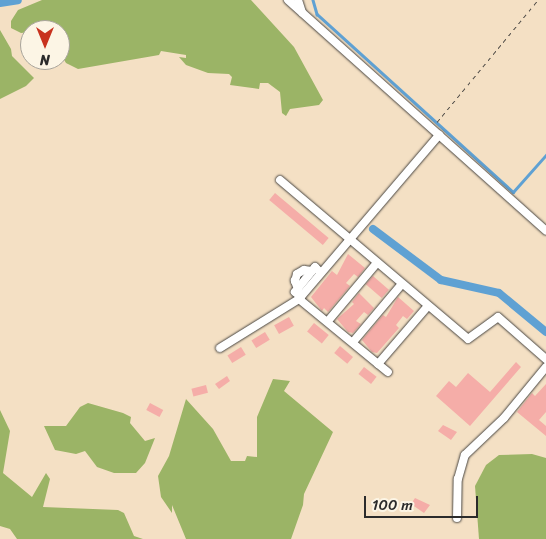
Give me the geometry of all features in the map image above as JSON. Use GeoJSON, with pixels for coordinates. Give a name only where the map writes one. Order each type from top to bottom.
{"type":"FeatureCollection","features":[{"type":"Feature","properties":{"kind":"street"},"geometry":{"type":"LineString","coordinates":[[288,0],[546,231]]}},
{"type":"Feature","properties":{"kind":"street"},"geometry":{"type":"LineString","coordinates":[[298,0],[302,12]]}},
{"type":"Feature","properties":{"kind":"street"},"geometry":{"type":"LineString","coordinates":[[220,348],[299,295],[321,273],[439,135]]}},
{"type":"Feature","properties":{"kind":"street"},"geometry":{"type":"LineString","coordinates":[[280,180],[376,264],[468,340],[498,317],[546,359]]}},
{"type":"Feature","properties":{"kind":"street"},"geometry":{"type":"LineString","coordinates":[[328,321],[376,264]]}},
{"type":"Feature","properties":{"kind":"street"},"geometry":{"type":"LineString","coordinates":[[321,273],[315,267],[312,271],[304,270],[297,274],[294,281],[299,295],[388,372]]}},
{"type":"Feature","properties":{"kind":"street"},"geometry":{"type":"LineString","coordinates":[[353,342],[401,285]]}},
{"type":"Feature","properties":{"kind":"street"},"geometry":{"type":"LineString","coordinates":[[378,364],[427,307]]}},
{"type":"Feature","properties":{"kind":"street"},"geometry":{"type":"LineString","coordinates":[[457,518],[458,479],[465,456],[504,418],[546,366]]}},
{"type":"Feature","properties":{"kind":"path"},"geometry":{"type":"LineString","coordinates":[[432,128],[538,0]]}},
{"type":"Feature","properties":{"kind":"green space"},"geometry":{"type":"Polygon","coordinates":[[[42,0],[251,0],[294,47],[323,100],[319,105],[290,109],[286,116],[282,113],[280,92],[268,83],[260,83],[259,89],[230,85],[232,77],[229,74],[208,73],[186,65],[179,57],[186,58],[186,55],[161,51],[159,55],[78,69],[70,65],[70,20],[20,20],[20,32],[11,28],[11,21],[18,10],[42,0]]]}},
{"type":"Feature","properties":{"kind":"green space"},"geometry":{"type":"Polygon","coordinates":[[[0,30],[11,49],[12,56],[20,64],[20,70],[26,70],[34,78],[26,86],[0,99],[0,30]]]}},
{"type":"Feature","properties":{"kind":"green space"},"geometry":{"type":"Polygon","coordinates":[[[273,379],[290,381],[284,391],[333,432],[304,494],[303,505],[291,539],[186,539],[172,505],[172,513],[161,497],[158,476],[169,456],[186,399],[213,429],[231,461],[245,461],[247,456],[257,457],[257,417],[273,379]]]}},
{"type":"Feature","properties":{"kind":"green space"},"geometry":{"type":"Polygon","coordinates":[[[88,403],[131,417],[130,423],[145,441],[155,438],[145,463],[136,473],[114,473],[97,467],[85,451],[76,454],[55,450],[44,426],[66,426],[80,407],[88,403]]]}},
{"type":"Feature","properties":{"kind":"green space"},"geometry":{"type":"Polygon","coordinates":[[[0,410],[10,431],[3,473],[32,497],[46,473],[50,479],[43,507],[118,510],[124,513],[134,536],[143,539],[17,539],[10,529],[0,526],[0,410]]]}},
{"type":"Feature","properties":{"kind":"green space"},"geometry":{"type":"Polygon","coordinates":[[[532,454],[546,458],[546,539],[479,539],[475,486],[486,465],[499,455],[532,454]]]}},
{"type":"Feature","properties":{"kind":"building"},"geometry":{"type":"Polygon","coordinates":[[[275,193],[329,238],[323,245],[269,200],[275,193]]]}},
{"type":"Feature","properties":{"kind":"building"},"geometry":{"type":"Polygon","coordinates":[[[348,254],[365,268],[358,277],[354,274],[346,283],[350,286],[328,312],[324,308],[322,311],[311,297],[332,271],[337,275],[348,254]]]}},
{"type":"Feature","properties":{"kind":"building"},"geometry":{"type":"Polygon","coordinates":[[[373,276],[389,290],[382,298],[366,284],[373,276]]]}},
{"type":"Feature","properties":{"kind":"building"},"geometry":{"type":"Polygon","coordinates":[[[359,293],[374,308],[368,315],[364,312],[356,321],[361,324],[353,333],[348,332],[337,319],[354,304],[352,302],[359,293]]]}},
{"type":"Feature","properties":{"kind":"building"},"geometry":{"type":"Polygon","coordinates":[[[398,297],[414,311],[407,319],[403,316],[396,325],[399,328],[377,353],[372,352],[362,340],[383,315],[386,317],[398,297]]]}},
{"type":"Feature","properties":{"kind":"building"},"geometry":{"type":"Polygon","coordinates":[[[289,317],[294,326],[279,334],[274,325],[289,317]]]}},
{"type":"Feature","properties":{"kind":"building"},"geometry":{"type":"Polygon","coordinates":[[[314,323],[329,335],[322,344],[307,332],[314,323]]]}},
{"type":"Feature","properties":{"kind":"building"},"geometry":{"type":"Polygon","coordinates":[[[265,332],[270,340],[256,348],[251,340],[265,332]]]}},
{"type":"Feature","properties":{"kind":"building"},"geometry":{"type":"Polygon","coordinates":[[[340,346],[353,357],[347,364],[334,353],[340,346]]]}},
{"type":"Feature","properties":{"kind":"building"},"geometry":{"type":"Polygon","coordinates":[[[241,347],[246,355],[232,363],[227,355],[241,347]]]}},
{"type":"Feature","properties":{"kind":"building"},"geometry":{"type":"Polygon","coordinates":[[[516,362],[521,367],[470,426],[436,396],[449,381],[456,387],[468,373],[490,392],[516,362]]]}},
{"type":"Feature","properties":{"kind":"building"},"geometry":{"type":"Polygon","coordinates":[[[364,367],[377,377],[371,384],[358,374],[364,367]]]}},
{"type":"Feature","properties":{"kind":"building"},"geometry":{"type":"Polygon","coordinates":[[[227,376],[230,381],[219,389],[215,384],[227,376]]]}},
{"type":"Feature","properties":{"kind":"building"},"geometry":{"type":"Polygon","coordinates":[[[546,384],[546,412],[539,420],[546,426],[546,436],[517,412],[532,393],[535,396],[546,384]]]}},
{"type":"Feature","properties":{"kind":"building"},"geometry":{"type":"Polygon","coordinates":[[[206,385],[208,393],[193,396],[191,389],[206,385]]]}},
{"type":"Feature","properties":{"kind":"building"},"geometry":{"type":"Polygon","coordinates":[[[150,403],[163,410],[159,417],[146,410],[150,403]]]}},
{"type":"Feature","properties":{"kind":"building"},"geometry":{"type":"Polygon","coordinates":[[[443,425],[457,432],[451,440],[438,431],[443,425]]]}},
{"type":"Feature","properties":{"kind":"building"},"geometry":{"type":"Polygon","coordinates":[[[415,498],[430,505],[424,513],[411,504],[415,498]]]}},
{"type":"Feature","properties":{"kind":"waterway"},"geometry":{"type":"LineString","coordinates":[[0,3],[18,0]]}},
{"type":"Feature","properties":{"kind":"waterway"},"geometry":{"type":"LineString","coordinates":[[313,0],[317,14],[513,192],[546,155]]}},
{"type":"Feature","properties":{"kind":"waterway"},"geometry":{"type":"LineString","coordinates":[[373,229],[441,280],[499,293],[546,332]]}}]}
